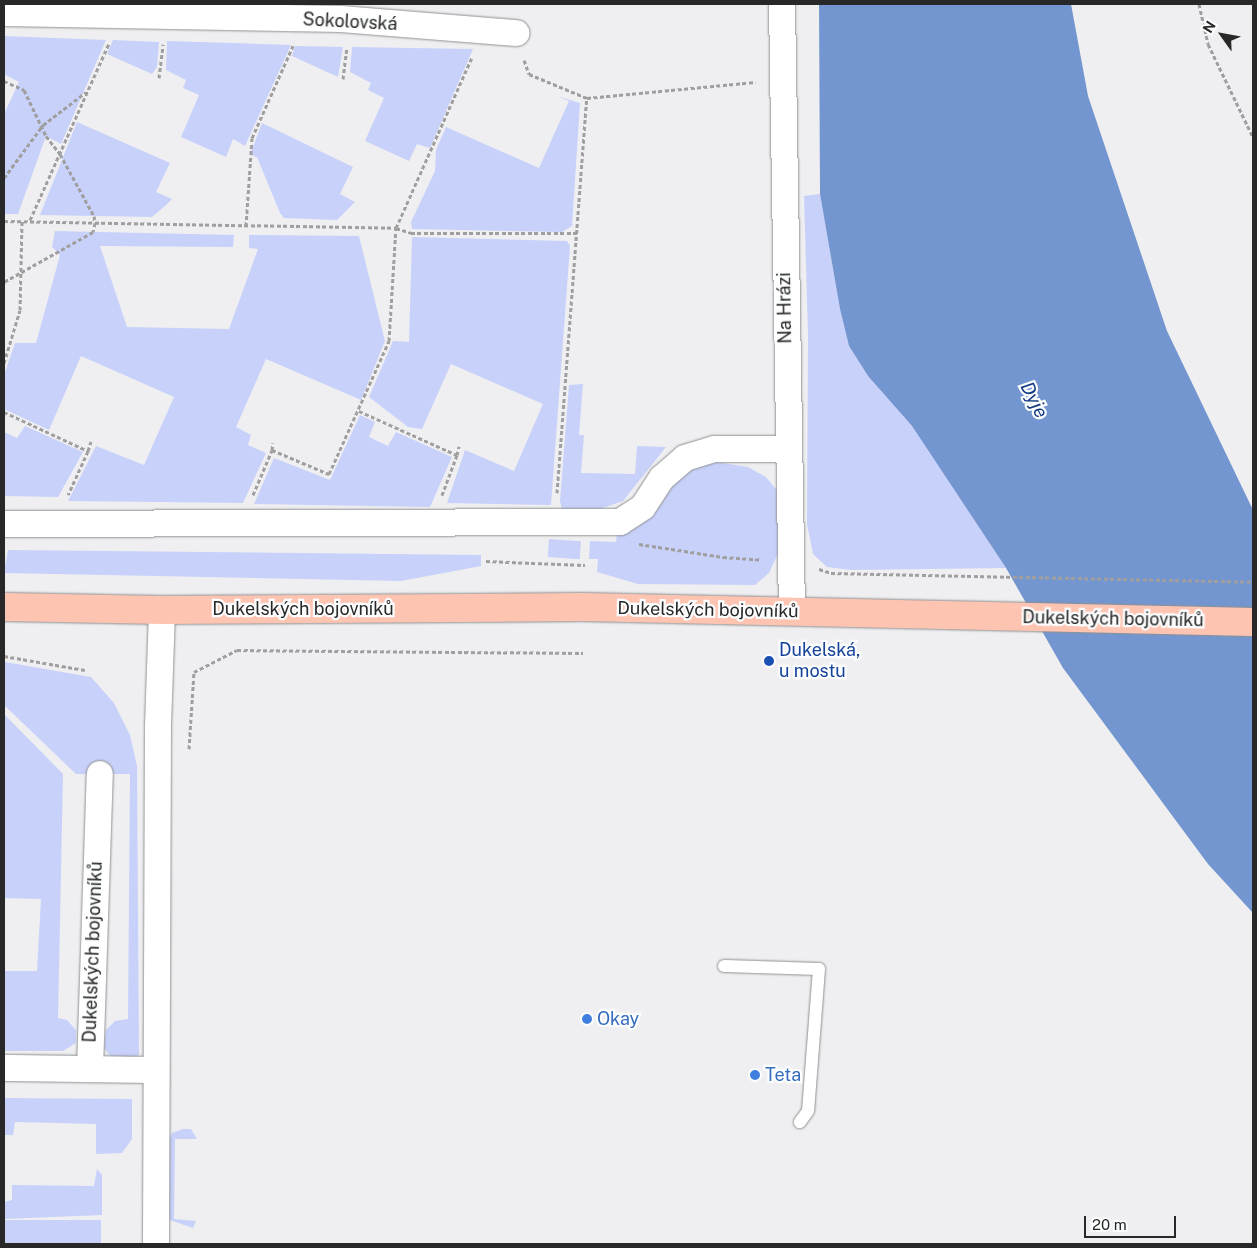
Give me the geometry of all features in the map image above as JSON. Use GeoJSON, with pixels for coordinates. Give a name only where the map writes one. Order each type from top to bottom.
{"type":"FeatureCollection","features":[{"type":"Feature","properties":{"kind":"main road","name":"Dukelských bojovníků"},"geometry":{"type":"LineString","coordinates":[[4,607],[162,610],[582,607],[1253,622]]}},
{"type":"Feature","properties":{"kind":"street","name":"Na Hrázi"},"geometry":{"type":"LineString","coordinates":[[782,4],[787,450],[792,612]]}},
{"type":"Feature","properties":{"kind":"street","name":"Sokolovská"},"geometry":{"type":"LineString","coordinates":[[4,13],[88,10],[346,21],[516,33]]}},
{"type":"Feature","properties":{"kind":"street"},"geometry":{"type":"LineString","coordinates":[[4,524],[611,523],[620,522],[643,507],[662,478],[685,458],[715,449],[787,450]]}},
{"type":"Feature","properties":{"kind":"street"},"geometry":{"type":"LineString","coordinates":[[156,1244],[158,726],[162,610]]}},
{"type":"Feature","properties":{"kind":"street","name":"Dukelských bojovníků"},"geometry":{"type":"LineString","coordinates":[[90,1069],[100,774]]}},
{"type":"Feature","properties":{"kind":"street"},"geometry":{"type":"LineString","coordinates":[[4,1068],[156,1070]]}},
{"type":"Feature","properties":{"kind":"lane"},"geometry":{"type":"LineString","coordinates":[[724,966],[819,969],[808,1111],[800,1122]]}},
{"type":"Feature","properties":{"kind":"path"},"geometry":{"type":"LineString","coordinates":[[1199,4],[1208,44],[1253,137]]}},
{"type":"Feature","properties":{"kind":"path"},"geometry":{"type":"LineString","coordinates":[[343,79],[347,68],[346,21]]}},
{"type":"Feature","properties":{"kind":"path"},"geometry":{"type":"LineString","coordinates":[[516,33],[529,74],[587,98],[783,79]]}},
{"type":"Feature","properties":{"kind":"path"},"geometry":{"type":"LineString","coordinates":[[30,220],[112,34]]}},
{"type":"Feature","properties":{"kind":"path"},"geometry":{"type":"LineString","coordinates":[[159,78],[164,36]]}},
{"type":"Feature","properties":{"kind":"path"},"geometry":{"type":"LineString","coordinates":[[246,226],[252,138],[294,39]]}},
{"type":"Feature","properties":{"kind":"path"},"geometry":{"type":"LineString","coordinates":[[272,450],[329,474],[389,341],[396,228],[475,52]]}},
{"type":"Feature","properties":{"kind":"path"},"geometry":{"type":"LineString","coordinates":[[4,81],[24,90],[46,136],[60,154],[94,216],[93,232],[4,282]]}},
{"type":"Feature","properties":{"kind":"path"},"geometry":{"type":"LineString","coordinates":[[4,178],[42,125],[87,92]]}},
{"type":"Feature","properties":{"kind":"path"},"geometry":{"type":"LineString","coordinates":[[556,503],[587,98]]}},
{"type":"Feature","properties":{"kind":"path"},"geometry":{"type":"LineString","coordinates":[[4,221],[396,228],[411,233],[577,233]]}},
{"type":"Feature","properties":{"kind":"path"},"geometry":{"type":"LineString","coordinates":[[4,364],[20,310],[22,221]]}},
{"type":"Feature","properties":{"kind":"path"},"geometry":{"type":"LineString","coordinates":[[359,411],[457,455]]}},
{"type":"Feature","properties":{"kind":"path"},"geometry":{"type":"LineString","coordinates":[[4,412],[88,451]]}},
{"type":"Feature","properties":{"kind":"path"},"geometry":{"type":"LineString","coordinates":[[63,504],[91,442]]}},
{"type":"Feature","properties":{"kind":"path"},"geometry":{"type":"LineString","coordinates":[[252,499],[272,450],[273,443]]}},
{"type":"Feature","properties":{"kind":"path"},"geometry":{"type":"LineString","coordinates":[[440,501],[459,446]]}},
{"type":"Feature","properties":{"kind":"path"},"geometry":{"type":"LineString","coordinates":[[636,543],[723,557],[791,561],[831,573],[1253,582]]}},
{"type":"Feature","properties":{"kind":"path"},"geometry":{"type":"LineString","coordinates":[[486,561],[585,565]]}},
{"type":"Feature","properties":{"kind":"path"},"geometry":{"type":"LineString","coordinates":[[194,672],[237,650],[247,648],[583,653]]}},
{"type":"Feature","properties":{"kind":"path"},"geometry":{"type":"LineString","coordinates":[[4,656],[85,670]]}},
{"type":"Feature","properties":{"kind":"shaded area"},"geometry":{"type":"Polygon","coordinates":[[[4,36],[106,40],[61,144],[46,136],[18,214],[4,214],[4,114],[19,82],[4,74],[4,36]]]}},
{"type":"Feature","properties":{"kind":"shaded area"},"geometry":{"type":"Polygon","coordinates":[[[113,40],[159,42],[157,67],[152,74],[107,54],[113,40]]]}},
{"type":"Feature","properties":{"kind":"shaded area"},"geometry":{"type":"Polygon","coordinates":[[[167,41],[291,45],[245,146],[233,139],[226,157],[181,137],[199,95],[183,88],[186,80],[166,70],[167,41]]]}},
{"type":"Feature","properties":{"kind":"shaded area"},"geometry":{"type":"Polygon","coordinates":[[[295,46],[343,47],[338,77],[292,56],[295,46]]]}},
{"type":"Feature","properties":{"kind":"shaded area"},"geometry":{"type":"Polygon","coordinates":[[[352,47],[473,49],[430,148],[417,144],[409,161],[365,141],[384,98],[368,90],[371,83],[350,72],[352,47]]]}},
{"type":"Feature","properties":{"kind":"shaded area"},"geometry":{"type":"Polygon","coordinates":[[[557,96],[580,103],[572,226],[562,232],[412,229],[411,222],[435,171],[436,150],[446,127],[539,168],[569,101],[557,96]]]}},
{"type":"Feature","properties":{"kind":"shaded area"},"geometry":{"type":"Polygon","coordinates":[[[77,122],[170,163],[156,192],[172,199],[152,217],[40,215],[77,122]]]}},
{"type":"Feature","properties":{"kind":"shaded area"},"geometry":{"type":"Polygon","coordinates":[[[262,123],[353,167],[340,194],[355,202],[337,220],[284,218],[280,213],[257,157],[250,155],[262,123]]]}},
{"type":"Feature","properties":{"kind":"shaded area"},"geometry":{"type":"Polygon","coordinates":[[[820,194],[840,309],[849,346],[868,376],[912,426],[1006,568],[851,570],[827,567],[813,554],[807,524],[808,335],[804,196],[820,194]]]}},
{"type":"Feature","properties":{"kind":"shaded area"},"geometry":{"type":"Polygon","coordinates":[[[55,231],[234,235],[233,247],[100,246],[127,327],[229,329],[258,249],[249,248],[249,235],[359,236],[385,341],[361,400],[266,359],[236,427],[251,435],[248,445],[266,453],[243,503],[68,501],[96,446],[144,465],[174,397],[81,356],[49,430],[4,409],[4,375],[15,343],[36,343],[60,255],[52,247],[55,231]]]}},
{"type":"Feature","properties":{"kind":"shaded area"},"geometry":{"type":"Polygon","coordinates":[[[412,237],[567,241],[570,246],[551,505],[447,503],[465,450],[514,471],[543,404],[451,364],[422,429],[408,427],[369,397],[393,341],[409,342],[412,237]]]}},
{"type":"Feature","properties":{"kind":"shaded area"},"geometry":{"type":"Polygon","coordinates":[[[583,384],[579,435],[584,435],[581,473],[635,474],[637,446],[666,447],[623,501],[600,509],[562,509],[560,501],[569,385],[583,384]]]}},
{"type":"Feature","properties":{"kind":"shaded area"},"geometry":{"type":"Polygon","coordinates":[[[360,415],[375,422],[369,437],[388,446],[396,432],[452,457],[430,507],[254,504],[274,458],[330,480],[360,415]]]}},
{"type":"Feature","properties":{"kind":"shaded area"},"geometry":{"type":"Polygon","coordinates":[[[25,426],[83,452],[58,497],[4,496],[4,432],[17,438],[25,426]]]}},
{"type":"Feature","properties":{"kind":"shaded area"},"geometry":{"type":"Polygon","coordinates":[[[703,460],[748,467],[766,477],[779,493],[781,547],[769,573],[755,585],[638,584],[597,572],[598,559],[589,559],[590,541],[616,542],[617,533],[680,474],[703,460]]]}},
{"type":"Feature","properties":{"kind":"shaded area"},"geometry":{"type":"Polygon","coordinates":[[[549,539],[581,541],[580,559],[548,557],[549,539]]]}},
{"type":"Feature","properties":{"kind":"shaded area"},"geometry":{"type":"Polygon","coordinates":[[[8,550],[481,555],[481,566],[401,581],[4,573],[8,550]]]}},
{"type":"Feature","properties":{"kind":"shaded area"},"geometry":{"type":"Polygon","coordinates":[[[5,662],[91,677],[114,703],[130,735],[137,766],[139,1055],[126,1061],[114,1061],[104,1048],[106,1030],[115,1021],[128,1019],[130,774],[76,774],[4,705],[5,662]]]}},
{"type":"Feature","properties":{"kind":"shaded area"},"geometry":{"type":"Polygon","coordinates":[[[4,714],[63,774],[58,1018],[67,1020],[76,1030],[76,1043],[63,1051],[4,1051],[4,971],[37,971],[41,899],[4,898],[4,714]]]}},
{"type":"Feature","properties":{"kind":"shaded area"},"geometry":{"type":"Polygon","coordinates":[[[4,1098],[132,1099],[132,1139],[122,1153],[96,1154],[96,1124],[15,1122],[13,1135],[4,1135],[4,1098]]]}},
{"type":"Feature","properties":{"kind":"shaded area"},"geometry":{"type":"Polygon","coordinates":[[[183,1129],[191,1129],[197,1139],[175,1139],[174,1219],[196,1221],[193,1228],[170,1220],[164,1212],[166,1145],[172,1133],[183,1129]]]}},
{"type":"Feature","properties":{"kind":"shaded area"},"geometry":{"type":"Polygon","coordinates":[[[97,1169],[102,1175],[102,1215],[4,1219],[4,1202],[12,1200],[12,1185],[94,1186],[97,1169]]]}},
{"type":"Feature","properties":{"kind":"shaded area"},"geometry":{"type":"Polygon","coordinates":[[[4,1220],[101,1220],[101,1244],[4,1244],[4,1220]]]}},
{"type":"Feature","properties":{"kind":"water","name":"Dyje"},"geometry":{"type":"Polygon","coordinates":[[[819,4],[1071,4],[1088,96],[1167,331],[1253,510],[1253,913],[1208,864],[1063,668],[1006,568],[912,426],[868,376],[849,346],[840,309],[820,194],[819,4]]]}},
{"type":"Feature","properties":{"kind":"place","name":"Dukelská, u mostu"},"geometry":{"type":"Point","coordinates":[769,661]}},
{"type":"Feature","properties":{"kind":"place","name":"Okay"},"geometry":{"type":"Point","coordinates":[587,1019]}},
{"type":"Feature","properties":{"kind":"place","name":"Teta"},"geometry":{"type":"Point","coordinates":[755,1075]}}]}
